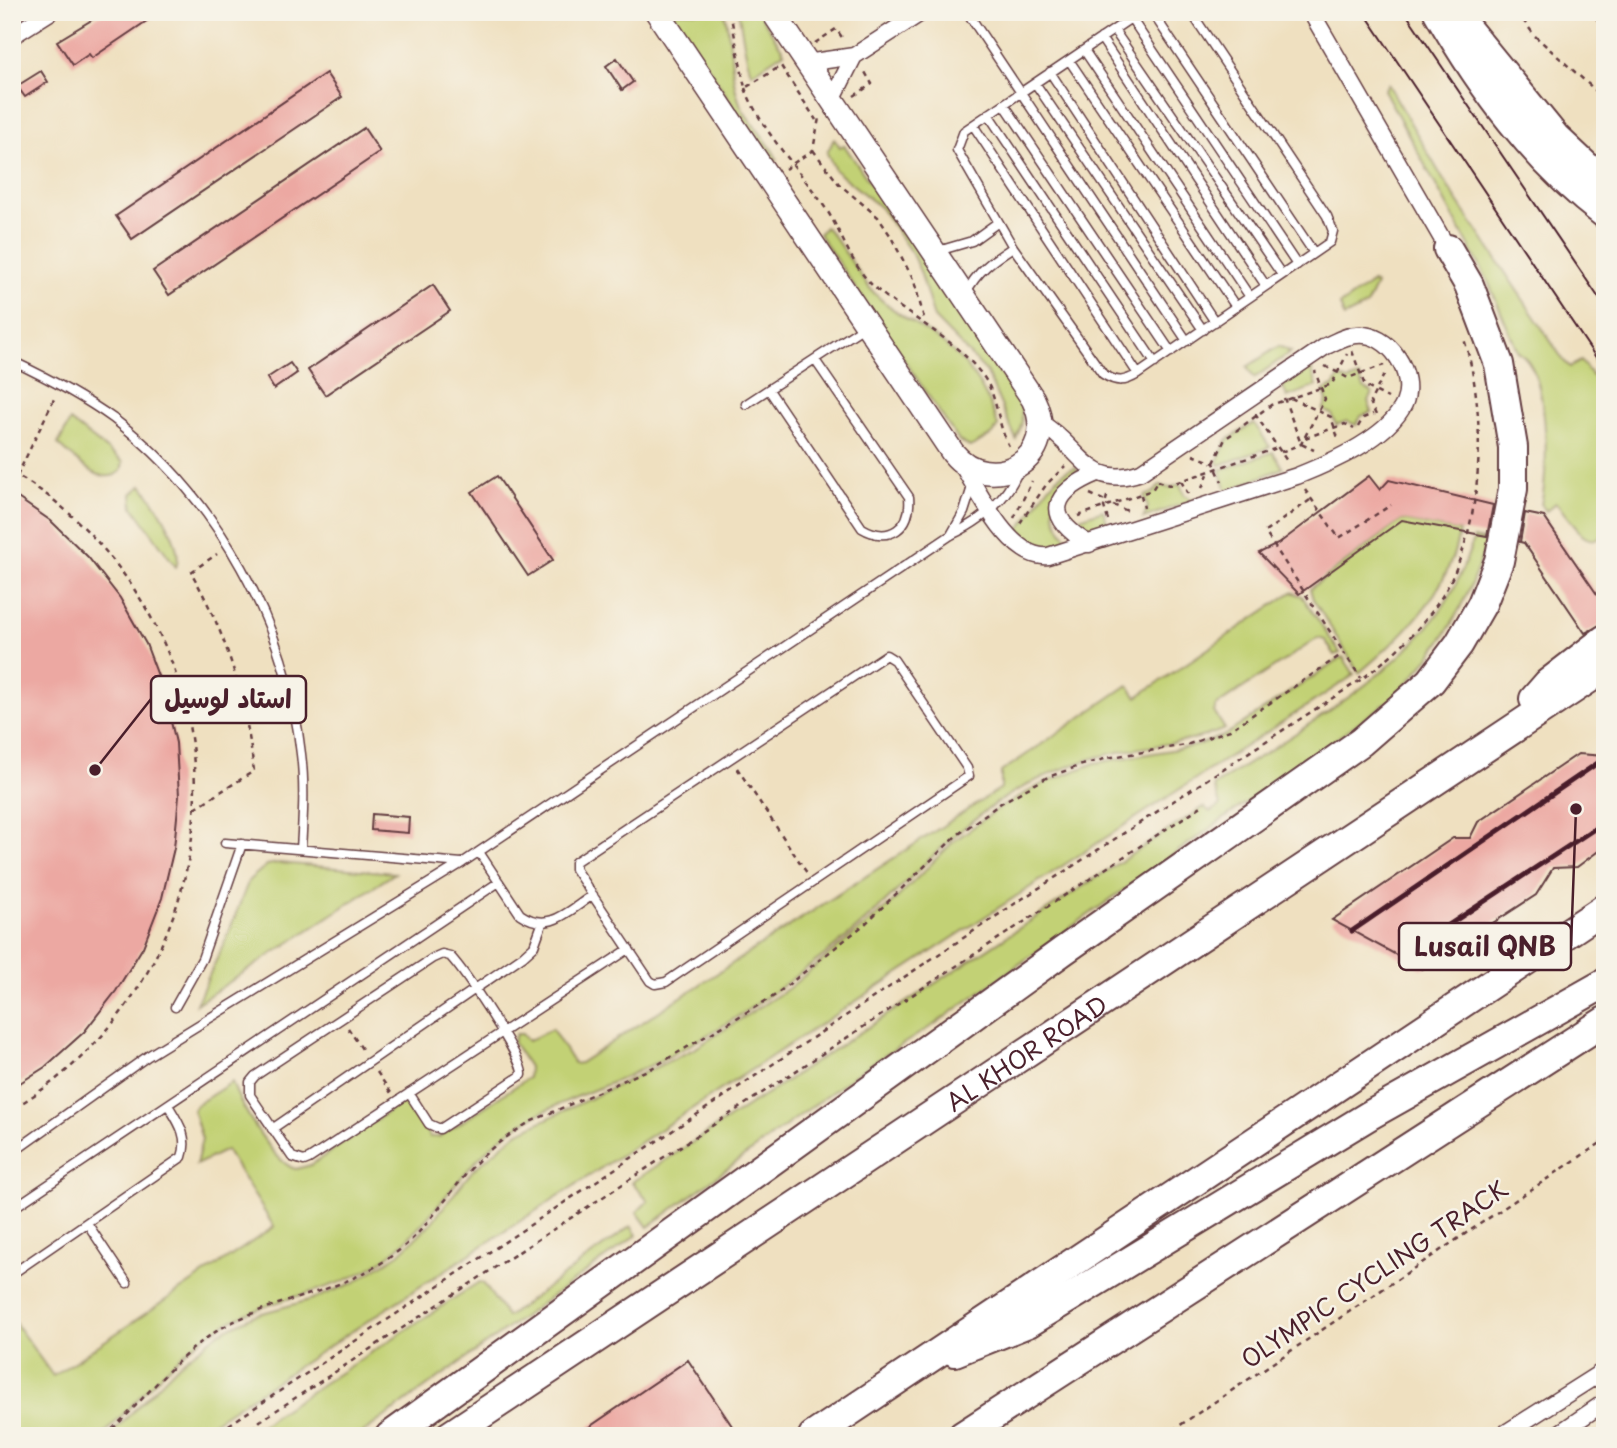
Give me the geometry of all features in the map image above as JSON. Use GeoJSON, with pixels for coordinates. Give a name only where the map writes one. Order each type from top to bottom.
{"type":"FeatureCollection","features":[{"type":"Feature","properties":{"kind":"highway"},"geometry":{"type":"LineString","coordinates":[[1438,12],[1504,112],[1542,158],[1605,214]]}},
{"type":"Feature","properties":{"kind":"highway"},"geometry":{"type":"LineString","coordinates":[[1453,12],[1556,138],[1605,184]]}},
{"type":"Feature","properties":{"kind":"highway"},"geometry":{"type":"LineString","coordinates":[[390,1436],[1063,951],[1361,743],[1431,681],[1459,644],[1482,604],[1499,561],[1513,489],[1508,405],[1499,364],[1477,305],[1448,249]]}},
{"type":"Feature","properties":{"kind":"highway"},"geometry":{"type":"LineString","coordinates":[[1498,737],[1548,683],[1605,639]]}},
{"type":"Feature","properties":{"kind":"highway","name":"AL KHOR ROAD"},"geometry":{"type":"LineString","coordinates":[[449,1436],[1605,668]]}},
{"type":"Feature","properties":{"kind":"highway"},"geometry":{"type":"LineString","coordinates":[[813,1436],[1605,908]]}},
{"type":"Feature","properties":{"kind":"highway"},"geometry":{"type":"LineString","coordinates":[[928,1358],[996,1338],[1028,1323],[1370,1115],[1605,983]]}},
{"type":"Feature","properties":{"kind":"highway"},"geometry":{"type":"LineString","coordinates":[[962,1436],[1605,1021]]}},
{"type":"Feature","properties":{"kind":"street"},"geometry":{"type":"LineString","coordinates":[[12,36],[50,12]]}},
{"type":"Feature","properties":{"kind":"street"},"geometry":{"type":"LineString","coordinates":[[657,12],[991,509],[1012,528],[1022,550],[1038,557],[1089,544],[1297,476],[1339,458],[1381,419],[1404,405],[1407,382],[1399,359],[1389,346],[1374,337],[1357,335],[1346,345],[1326,346],[1149,466],[1129,476],[1116,477],[1098,473],[1076,456],[1055,432],[1042,424]]}},
{"type":"Feature","properties":{"kind":"street"},"geometry":{"type":"LineString","coordinates":[[773,12],[1033,399],[1042,424],[1037,447],[1021,464],[990,473],[967,473]]}},
{"type":"Feature","properties":{"kind":"street"},"geometry":{"type":"LineString","coordinates":[[806,63],[854,56],[922,12]]}},
{"type":"Feature","properties":{"kind":"street"},"geometry":{"type":"LineString","coordinates":[[1311,12],[1448,249]]}},
{"type":"Feature","properties":{"kind":"street"},"geometry":{"type":"LineString","coordinates":[[831,102],[854,56]]}},
{"type":"Feature","properties":{"kind":"street"},"geometry":{"type":"LineString","coordinates":[[1089,544],[1073,534],[1062,522],[1060,506],[1066,490],[1098,473]]}},
{"type":"Feature","properties":{"kind":"street"},"geometry":{"type":"LineString","coordinates":[[1501,1436],[1605,1370]]}},
{"type":"Feature","properties":{"kind":"street"},"geometry":{"type":"LineString","coordinates":[[1555,1436],[1605,1402]]}},
{"type":"Feature","properties":{"kind":"lane"},"geometry":{"type":"LineString","coordinates":[[967,12],[1019,94],[1187,341]]}},
{"type":"Feature","properties":{"kind":"lane"},"geometry":{"type":"LineString","coordinates":[[1140,12],[964,131],[957,149],[1013,247],[1103,374],[1113,381],[1126,381],[1139,374],[1330,242],[1334,231],[1327,216],[1191,12]]}},
{"type":"Feature","properties":{"kind":"lane"},"geometry":{"type":"LineString","coordinates":[[1152,12],[1314,253]]}},
{"type":"Feature","properties":{"kind":"lane"},"geometry":{"type":"LineString","coordinates":[[1597,12],[1605,23]]}},
{"type":"Feature","properties":{"kind":"lane"},"geometry":{"type":"LineString","coordinates":[[1131,18],[1297,265]]}},
{"type":"Feature","properties":{"kind":"lane"},"geometry":{"type":"LineString","coordinates":[[1114,30],[1282,275]]}},
{"type":"Feature","properties":{"kind":"lane"},"geometry":{"type":"LineString","coordinates":[[1101,38],[1266,286]]}},
{"type":"Feature","properties":{"kind":"lane"},"geometry":{"type":"LineString","coordinates":[[1084,50],[1250,297]]}},
{"type":"Feature","properties":{"kind":"lane"},"geometry":{"type":"LineString","coordinates":[[1069,60],[1236,307]]}},
{"type":"Feature","properties":{"kind":"lane"},"geometry":{"type":"LineString","coordinates":[[1050,72],[1215,322]]}},
{"type":"Feature","properties":{"kind":"lane"},"geometry":{"type":"LineString","coordinates":[[1035,83],[1203,330]]}},
{"type":"Feature","properties":{"kind":"lane"},"geometry":{"type":"LineString","coordinates":[[1004,104],[1171,352]]}},
{"type":"Feature","properties":{"kind":"lane"},"geometry":{"type":"LineString","coordinates":[[988,114],[1155,363]]}},
{"type":"Feature","properties":{"kind":"lane"},"geometry":{"type":"LineString","coordinates":[[973,125],[1139,374]]}},
{"type":"Feature","properties":{"kind":"lane"},"geometry":{"type":"LineString","coordinates":[[932,252],[964,244],[997,223]]}},
{"type":"Feature","properties":{"kind":"lane"},"geometry":{"type":"LineString","coordinates":[[964,298],[973,278],[1013,247]]}},
{"type":"Feature","properties":{"kind":"lane"},"geometry":{"type":"LineString","coordinates":[[746,404],[867,325]]}},
{"type":"Feature","properties":{"kind":"lane"},"geometry":{"type":"LineString","coordinates":[[769,390],[862,528],[873,535],[886,536],[895,532],[907,520],[909,497],[815,359]]}},
{"type":"Feature","properties":{"kind":"lane"},"geometry":{"type":"LineString","coordinates":[[12,361],[60,384],[141,442],[201,506],[228,546],[269,627],[289,686],[302,754],[301,849]]}},
{"type":"Feature","properties":{"kind":"lane"},"geometry":{"type":"LineString","coordinates":[[12,1153],[148,1056],[479,852],[951,535],[972,525],[1010,490],[1021,464]]}},
{"type":"Feature","properties":{"kind":"lane"},"geometry":{"type":"LineString","coordinates":[[951,535],[970,498],[967,473]]}},
{"type":"Feature","properties":{"kind":"lane"},"geometry":{"type":"LineString","coordinates":[[886,656],[894,660],[967,768],[969,776],[813,882],[666,982],[654,984],[575,869],[578,859],[886,656]]}},
{"type":"Feature","properties":{"kind":"lane"},"geometry":{"type":"LineString","coordinates":[[225,843],[461,863]]}},
{"type":"Feature","properties":{"kind":"lane"},"geometry":{"type":"LineString","coordinates":[[175,1007],[202,960],[242,844]]}},
{"type":"Feature","properties":{"kind":"lane"},"geometry":{"type":"LineString","coordinates":[[479,852],[520,914],[542,924],[554,920],[593,895]]}},
{"type":"Feature","properties":{"kind":"lane"},"geometry":{"type":"LineString","coordinates":[[12,1209],[499,882]]}},
{"type":"Feature","properties":{"kind":"lane"},"geometry":{"type":"LineString","coordinates":[[272,1129],[475,990],[534,946],[542,924]]}},
{"type":"Feature","properties":{"kind":"lane"},"geometry":{"type":"LineString","coordinates":[[408,1093],[433,1128],[446,1127],[522,1075],[520,1062],[501,1032],[475,990],[450,956],[442,954],[255,1076],[250,1082],[250,1095],[272,1129],[292,1157],[304,1161],[501,1032],[629,949]]}},
{"type":"Feature","properties":{"kind":"lane"},"geometry":{"type":"LineString","coordinates":[[12,1274],[182,1157],[186,1145],[183,1131],[168,1105]]}},
{"type":"Feature","properties":{"kind":"lane"},"geometry":{"type":"LineString","coordinates":[[87,1223],[127,1283]]}},
{"type":"Feature","properties":{"kind":"path"},"geometry":{"type":"LineString","coordinates":[[730,12],[745,88],[763,125],[794,163],[830,215],[842,242],[869,282],[958,348],[986,379],[1004,437],[1033,482],[1014,518],[1012,528]]}},
{"type":"Feature","properties":{"kind":"path"},"geometry":{"type":"LineString","coordinates":[[1517,12],[1535,36],[1605,99]]}},
{"type":"Feature","properties":{"kind":"path"},"geometry":{"type":"LineString","coordinates":[[745,88],[780,66],[816,120]]}},
{"type":"Feature","properties":{"kind":"path"},"geometry":{"type":"LineString","coordinates":[[813,150],[839,184],[878,217],[890,235],[914,281],[925,321]]}},
{"type":"Feature","properties":{"kind":"path"},"geometry":{"type":"LineString","coordinates":[[212,1436],[1019,901],[1362,679],[1405,644],[1444,594],[1464,543],[1479,456],[1475,391],[1462,334]]}},
{"type":"Feature","properties":{"kind":"path"},"geometry":{"type":"LineString","coordinates":[[1230,498],[1214,463],[1225,439],[1271,405],[1332,384],[1346,345],[1352,351],[1365,386],[1404,405]]}},
{"type":"Feature","properties":{"kind":"path"},"geometry":{"type":"LineString","coordinates":[[1281,452],[1301,444],[1325,399],[1314,368],[1319,363],[1348,378],[1389,363],[1370,402],[1381,419]]}},
{"type":"Feature","properties":{"kind":"path"},"geometry":{"type":"LineString","coordinates":[[1274,380],[1285,400],[1301,444],[1339,458],[1331,417],[1291,398]]}},
{"type":"Feature","properties":{"kind":"path"},"geometry":{"type":"LineString","coordinates":[[1246,400],[1339,538],[1391,505]]}},
{"type":"Feature","properties":{"kind":"path"},"geometry":{"type":"LineString","coordinates":[[17,476],[48,411]]}},
{"type":"Feature","properties":{"kind":"path"},"geometry":{"type":"LineString","coordinates":[[1364,434],[1363,418],[1381,419]]}},
{"type":"Feature","properties":{"kind":"path"},"geometry":{"type":"LineString","coordinates":[[1305,438],[1345,424],[1364,434]]}},
{"type":"Feature","properties":{"kind":"path"},"geometry":{"type":"LineString","coordinates":[[1149,466],[1157,481],[1169,485],[1278,447]]}},
{"type":"Feature","properties":{"kind":"path"},"geometry":{"type":"LineString","coordinates":[[1175,448],[1214,463]]}},
{"type":"Feature","properties":{"kind":"path"},"geometry":{"type":"LineString","coordinates":[[1012,528],[1046,485],[1076,456]]}},
{"type":"Feature","properties":{"kind":"path"},"geometry":{"type":"LineString","coordinates":[[12,473],[63,508],[103,548],[137,593],[153,622],[183,696],[194,751],[195,807],[183,886],[174,918],[150,970],[119,1017],[82,1059],[38,1094],[12,1109]]}},
{"type":"Feature","properties":{"kind":"path"},"geometry":{"type":"LineString","coordinates":[[1062,522],[1141,495],[1152,490],[1157,481]]}},
{"type":"Feature","properties":{"kind":"path"},"geometry":{"type":"LineString","coordinates":[[1181,481],[1186,493],[1197,498]]}},
{"type":"Feature","properties":{"kind":"path"},"geometry":{"type":"LineString","coordinates":[[1112,504],[1139,517],[1145,507],[1141,495]]}},
{"type":"Feature","properties":{"kind":"path"},"geometry":{"type":"LineString","coordinates":[[1311,499],[1265,532],[1362,679]]}},
{"type":"Feature","properties":{"kind":"path"},"geometry":{"type":"LineString","coordinates":[[195,807],[254,771],[249,731],[226,641],[191,572],[228,546]]}},
{"type":"Feature","properties":{"kind":"path"},"geometry":{"type":"LineString","coordinates":[[105,1436],[181,1358],[209,1336],[263,1309],[312,1296],[355,1279],[397,1252],[430,1220],[476,1163],[513,1132],[661,1063],[774,996],[865,924],[956,836],[1001,803],[1048,778],[1082,765],[1112,757],[1186,745],[1230,730],[1344,653]]}},
{"type":"Feature","properties":{"kind":"path"},"geometry":{"type":"LineString","coordinates":[[731,758],[813,882]]}},
{"type":"Feature","properties":{"kind":"path"},"geometry":{"type":"LineString","coordinates":[[245,1436],[270,1415],[1203,805]]}},
{"type":"Feature","properties":{"kind":"path","name":"OLYMPIC CYCLING TRACK"},"geometry":{"type":"LineString","coordinates":[[1164,1436],[1605,1140]]}},
{"type":"Feature","properties":{"kind":"green space"},"geometry":{"type":"Polygon","coordinates":[[[672,12],[724,12],[738,98],[743,110],[777,160],[770,162],[672,12]]]}},
{"type":"Feature","properties":{"kind":"green space"},"geometry":{"type":"Polygon","coordinates":[[[738,12],[758,12],[784,52],[752,73],[748,63],[738,12]]]}},
{"type":"Feature","properties":{"kind":"green space"},"geometry":{"type":"Polygon","coordinates":[[[1388,84],[1443,179],[1564,361],[1570,367],[1581,361],[1605,393],[1605,534],[1599,538],[1591,539],[1582,535],[1556,503],[1546,511],[1541,504],[1546,447],[1536,378],[1529,362],[1518,352],[1487,279],[1384,90],[1388,84]]]}},
{"type":"Feature","properties":{"kind":"green space"},"geometry":{"type":"Polygon","coordinates":[[[834,139],[840,147],[844,145],[1021,403],[1022,423],[1016,439],[986,371],[934,318],[912,254],[881,208],[835,170],[827,153],[834,139]]]}},
{"type":"Feature","properties":{"kind":"green space"},"geometry":{"type":"Polygon","coordinates":[[[825,227],[882,301],[942,342],[972,373],[993,411],[998,426],[993,434],[970,447],[959,441],[819,234],[825,227]]]}},
{"type":"Feature","properties":{"kind":"green space"},"geometry":{"type":"Polygon","coordinates":[[[1373,282],[1376,285],[1366,306],[1344,317],[1340,305],[1373,282]]]}},
{"type":"Feature","properties":{"kind":"green space"},"geometry":{"type":"Polygon","coordinates":[[[1279,346],[1291,352],[1254,378],[1247,367],[1279,346]]]}},
{"type":"Feature","properties":{"kind":"green space"},"geometry":{"type":"Polygon","coordinates":[[[1311,368],[1317,386],[1287,397],[1283,386],[1311,368]]]}},
{"type":"Feature","properties":{"kind":"green space"},"geometry":{"type":"Polygon","coordinates":[[[1339,377],[1348,381],[1359,377],[1364,388],[1372,393],[1368,401],[1372,412],[1361,416],[1356,425],[1347,421],[1336,425],[1332,414],[1323,410],[1327,401],[1324,390],[1334,386],[1339,377]]]}},
{"type":"Feature","properties":{"kind":"green space"},"geometry":{"type":"Polygon","coordinates":[[[70,421],[123,462],[121,471],[113,476],[96,474],[58,444],[70,421]]]}},
{"type":"Feature","properties":{"kind":"green space"},"geometry":{"type":"Polygon","coordinates":[[[1254,423],[1270,447],[1220,465],[1217,462],[1227,440],[1254,423]]]}},
{"type":"Feature","properties":{"kind":"green space"},"geometry":{"type":"Polygon","coordinates":[[[1273,452],[1283,468],[1227,491],[1220,470],[1273,452]]]}},
{"type":"Feature","properties":{"kind":"green space"},"geometry":{"type":"Polygon","coordinates":[[[1076,467],[1078,471],[1061,487],[1054,504],[1057,522],[1069,541],[1049,547],[1024,539],[1018,530],[1050,485],[1066,471],[1076,467]]]}},
{"type":"Feature","properties":{"kind":"green space"},"geometry":{"type":"Polygon","coordinates":[[[1180,484],[1184,495],[1194,500],[1143,518],[1148,507],[1144,496],[1154,492],[1160,485],[1169,488],[1180,484]]]}},
{"type":"Feature","properties":{"kind":"green space"},"geometry":{"type":"Polygon","coordinates":[[[142,485],[173,536],[178,558],[176,567],[133,507],[132,494],[142,485]]]}},
{"type":"Feature","properties":{"kind":"green space"},"geometry":{"type":"Polygon","coordinates":[[[1103,510],[1109,528],[1086,532],[1071,521],[1103,510]]]}},
{"type":"Feature","properties":{"kind":"green space"},"geometry":{"type":"Polygon","coordinates":[[[1402,520],[1459,531],[1454,553],[1446,574],[1422,611],[1359,673],[1313,599],[1310,589],[1402,520]]]}},
{"type":"Feature","properties":{"kind":"green space"},"geometry":{"type":"Polygon","coordinates":[[[1474,538],[1487,541],[1461,607],[1425,663],[1392,699],[935,1024],[863,1069],[648,1227],[637,1212],[648,1201],[632,1182],[1204,807],[1210,812],[1220,805],[1214,786],[1343,702],[1404,652],[1429,625],[1449,597],[1474,538]]]}},
{"type":"Feature","properties":{"kind":"green space"},"geometry":{"type":"Polygon","coordinates":[[[1292,592],[1302,596],[1340,653],[1335,655],[1325,640],[1318,638],[1216,706],[1214,712],[1225,729],[1185,741],[1096,758],[1051,774],[1010,794],[959,832],[838,944],[760,1002],[720,1028],[658,1062],[542,1112],[513,1129],[478,1159],[402,1244],[367,1270],[330,1286],[253,1311],[215,1330],[164,1372],[102,1436],[12,1436],[12,1319],[53,1376],[274,1227],[226,1150],[196,1165],[202,1139],[193,1110],[196,1105],[232,1082],[250,1118],[268,1145],[278,1157],[296,1169],[311,1165],[405,1100],[430,1137],[439,1137],[528,1078],[529,1067],[513,1042],[516,1034],[522,1034],[528,1041],[552,1029],[574,1064],[580,1063],[1001,788],[1001,772],[1128,685],[1137,697],[1292,592]]]}},
{"type":"Feature","properties":{"kind":"green space"},"geometry":{"type":"Polygon","coordinates":[[[1343,657],[1354,674],[1351,677],[192,1436],[109,1436],[178,1365],[220,1332],[255,1315],[313,1299],[353,1283],[399,1254],[431,1223],[473,1170],[517,1133],[694,1049],[789,988],[890,905],[954,841],[1002,806],[1046,782],[1095,763],[1195,746],[1225,735],[1343,657]]]}},
{"type":"Feature","properties":{"kind":"green space"},"geometry":{"type":"Polygon","coordinates":[[[279,863],[395,873],[196,1004],[249,880],[267,865],[279,863]]]}},
{"type":"Feature","properties":{"kind":"green space"},"geometry":{"type":"Polygon","coordinates":[[[631,1226],[637,1235],[358,1436],[249,1436],[272,1417],[479,1282],[484,1284],[507,1317],[631,1226]]]}},
{"type":"Feature","properties":{"kind":"building"},"geometry":{"type":"Polygon","coordinates":[[[105,12],[160,12],[92,58],[89,54],[73,65],[57,41],[105,12]]]}},
{"type":"Feature","properties":{"kind":"building"},"geometry":{"type":"Polygon","coordinates":[[[617,58],[633,82],[622,90],[606,66],[617,58]]]}},
{"type":"Feature","properties":{"kind":"building"},"geometry":{"type":"Polygon","coordinates":[[[41,71],[48,82],[25,97],[17,86],[41,71]]]}},
{"type":"Feature","properties":{"kind":"building"},"geometry":{"type":"Polygon","coordinates":[[[326,73],[342,97],[132,239],[116,216],[326,73]]]}},
{"type":"Feature","properties":{"kind":"building"},"geometry":{"type":"Polygon","coordinates":[[[364,128],[380,152],[169,295],[153,271],[364,128]]]}},
{"type":"Feature","properties":{"kind":"building"},"geometry":{"type":"Polygon","coordinates":[[[433,285],[450,311],[325,395],[308,370],[433,285]]]}},
{"type":"Feature","properties":{"kind":"building"},"geometry":{"type":"Polygon","coordinates":[[[290,363],[297,373],[274,389],[267,378],[290,363]]]}},
{"type":"Feature","properties":{"kind":"building"},"geometry":{"type":"Polygon","coordinates":[[[497,476],[553,560],[528,576],[472,492],[497,476]]]}},
{"type":"Feature","properties":{"kind":"building"},"geometry":{"type":"Polygon","coordinates":[[[1369,476],[1380,490],[1389,480],[1493,505],[1487,536],[1402,520],[1299,594],[1259,553],[1278,544],[1369,476]]]}},
{"type":"Feature","properties":{"kind":"building"},"geometry":{"type":"Polygon","coordinates":[[[12,494],[51,521],[88,557],[120,598],[146,644],[164,692],[176,743],[179,796],[174,848],[162,898],[143,947],[116,991],[84,1032],[45,1067],[12,1088],[12,494]]]}},
{"type":"Feature","properties":{"kind":"building"},"geometry":{"type":"Polygon","coordinates":[[[1525,513],[1544,517],[1605,606],[1605,623],[1585,633],[1524,543],[1520,542],[1525,513]]]}},
{"type":"Feature","properties":{"kind":"building"},"geometry":{"type":"Polygon","coordinates":[[[1578,754],[1605,756],[1605,846],[1577,867],[1553,868],[1536,895],[1422,969],[1332,920],[1453,838],[1470,838],[1478,822],[1578,754]]]}},
{"type":"Feature","properties":{"kind":"building"},"geometry":{"type":"Polygon","coordinates":[[[372,814],[409,817],[408,833],[371,830],[372,814]]]}},
{"type":"Feature","properties":{"kind":"building"},"geometry":{"type":"Polygon","coordinates":[[[688,1360],[732,1426],[718,1436],[576,1436],[688,1360]]]}},
{"type":"Feature","properties":{"kind":"tram line"},"geometry":{"type":"LineString","coordinates":[[1364,12],[1605,371]]}},
{"type":"Feature","properties":{"kind":"tram line"},"geometry":{"type":"LineString","coordinates":[[1405,12],[1605,307]]}},
{"type":"Feature","properties":{"kind":"railway"},"geometry":{"type":"LineString","coordinates":[[1352,931],[1605,758]]}},
{"type":"Feature","properties":{"kind":"railway"},"geometry":{"type":"LineString","coordinates":[[1400,957],[1605,822]]}},
{"type":"Feature","properties":{"kind":"place","name":"استاد لوسيل"},"geometry":{"type":"Point","coordinates":[95,770]}},
{"type":"Feature","properties":{"kind":"place","name":"Lusail QNB"},"geometry":{"type":"Point","coordinates":[1576,809]}}]}
